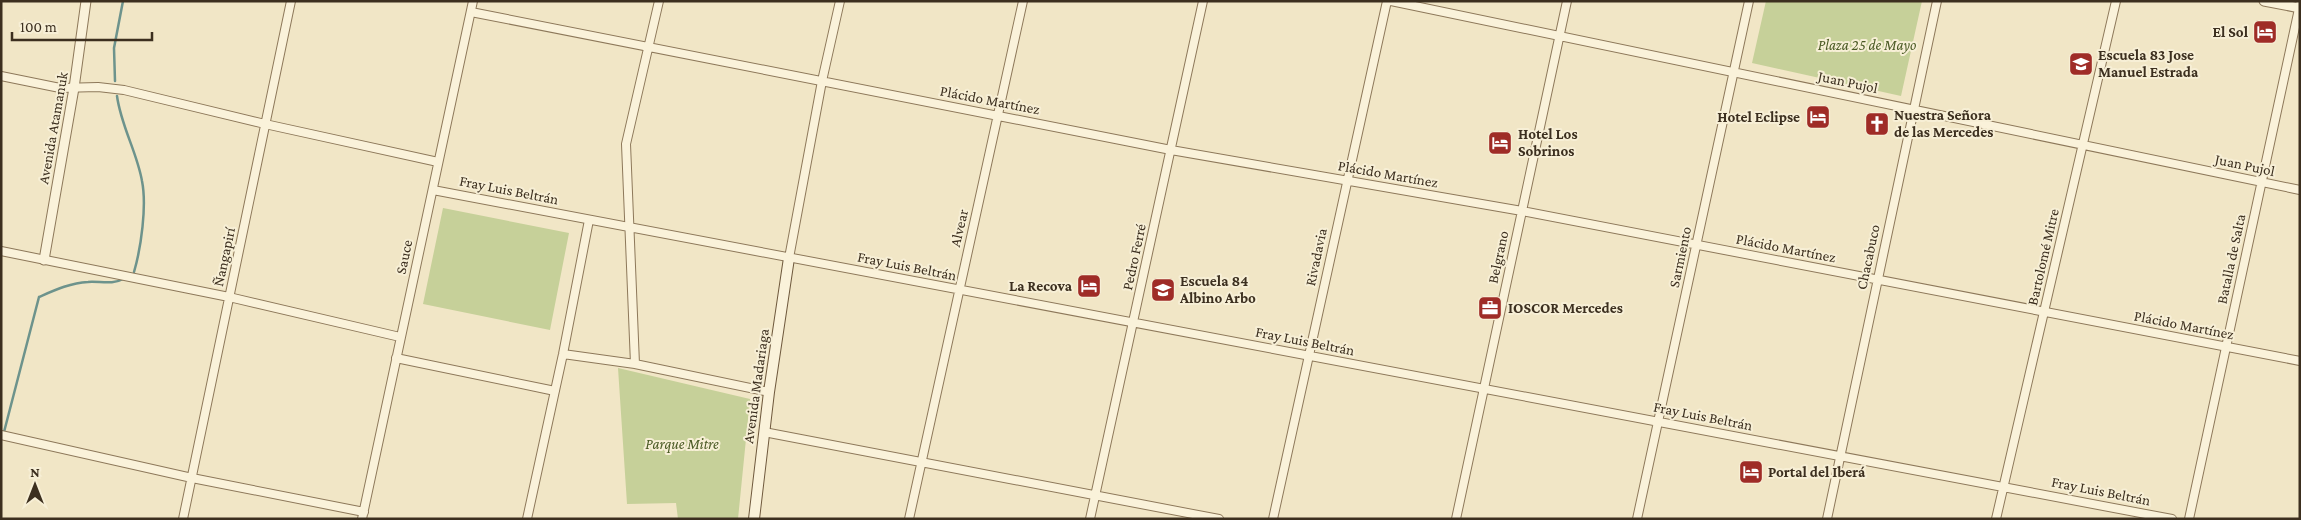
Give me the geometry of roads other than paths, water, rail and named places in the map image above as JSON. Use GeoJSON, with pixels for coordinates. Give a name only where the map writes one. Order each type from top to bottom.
{"type":"FeatureCollection","features":[{"type":"Feature","properties":{"kind":"main road","name":"Avenida Madariaga"},"geometry":{"type":"LineString","coordinates":[[754,519],[769,392],[789,258]]}},
{"type":"Feature","properties":{"kind":"street","name":"Avenida Atamanuk"},"geometry":{"type":"LineString","coordinates":[[44,260],[74,88],[86,1]]}},
{"type":"Feature","properties":{"kind":"street","name":"Ñangapirí"},"geometry":{"type":"LineString","coordinates":[[183,519],[291,1]]}},
{"type":"Feature","properties":{"kind":"street","name":"Sauce"},"geometry":{"type":"LineString","coordinates":[[363,515],[473,1]]}},
{"type":"Feature","properties":{"kind":"street"},"geometry":{"type":"LineString","coordinates":[[635,364],[626,144],[659,1]]}},
{"type":"Feature","properties":{"kind":"street"},"geometry":{"type":"LineString","coordinates":[[789,258],[822,81],[840,1]]}},
{"type":"Feature","properties":{"kind":"street","name":"Alvear"},"geometry":{"type":"LineString","coordinates":[[910,519],[1023,1]]}},
{"type":"Feature","properties":{"kind":"street","name":"Pedro Ferré"},"geometry":{"type":"LineString","coordinates":[[1090,519],[1203,1]]}},
{"type":"Feature","properties":{"kind":"street","name":"Rivadavia"},"geometry":{"type":"LineString","coordinates":[[1273,519],[1387,1]]}},
{"type":"Feature","properties":{"kind":"street","name":"Juan Pujol"},"geometry":{"type":"LineString","coordinates":[[1391,1],[2300,190]]}},
{"type":"Feature","properties":{"kind":"street","name":"Belgrano"},"geometry":{"type":"LineString","coordinates":[[1456,519],[1566,1]]}},
{"type":"Feature","properties":{"kind":"street","name":"Sarmiento"},"geometry":{"type":"LineString","coordinates":[[1637,519],[1750,1]]}},
{"type":"Feature","properties":{"kind":"street","name":"Chacabuco"},"geometry":{"type":"LineString","coordinates":[[1827,519],[1937,1]]}},
{"type":"Feature","properties":{"kind":"street","name":"Bartolomé Mitre"},"geometry":{"type":"LineString","coordinates":[[1996,519],[2116,1]]}},
{"type":"Feature","properties":{"kind":"street"},"geometry":{"type":"LineString","coordinates":[[2264,1],[2299,7]]}},
{"type":"Feature","properties":{"kind":"street","name":"Batalla de Salta"},"geometry":{"type":"LineString","coordinates":[[2190,519],[2299,7]]}},
{"type":"Feature","properties":{"kind":"street","name":"Plácido Martínez"},"geometry":{"type":"LineString","coordinates":[[471,12],[1171,150],[1522,211],[2300,361]]}},
{"type":"Feature","properties":{"kind":"street"},"geometry":{"type":"LineString","coordinates":[[1,76],[60,88],[98,87],[124,90],[265,124],[438,162]]}},
{"type":"Feature","properties":{"kind":"street","name":"Fray Luis Beltrán"},"geometry":{"type":"LineString","coordinates":[[433,190],[2172,519]]}},
{"type":"Feature","properties":{"kind":"street"},"geometry":{"type":"LineString","coordinates":[[527,519],[556,391],[589,220]]}},
{"type":"Feature","properties":{"kind":"street"},"geometry":{"type":"LineString","coordinates":[[1,251],[229,297],[400,337]]}},
{"type":"Feature","properties":{"kind":"street"},"geometry":{"type":"LineString","coordinates":[[563,354],[635,364],[769,392]]}},
{"type":"Feature","properties":{"kind":"street"},"geometry":{"type":"LineString","coordinates":[[396,358],[556,391]]}},
{"type":"Feature","properties":{"kind":"street"},"geometry":{"type":"LineString","coordinates":[[764,432],[1219,519]]}},
{"type":"Feature","properties":{"kind":"street"},"geometry":{"type":"LineString","coordinates":[[1,435],[363,515]]}},
{"type":"Feature","properties":{"kind":"waterway"},"geometry":{"type":"LineString","coordinates":[[115,81],[114,48],[123,1]]}},
{"type":"Feature","properties":{"kind":"waterway"},"geometry":{"type":"LineString","coordinates":[[117,96],[122,118],[140,170],[143,191],[142,227],[134,272]]}},
{"type":"Feature","properties":{"kind":"waterway"},"geometry":{"type":"LineString","coordinates":[[4,432],[39,297],[75,284],[110,282],[123,279]]}},
{"type":"Feature","properties":{"kind":"place","name":"El Sol"},"geometry":{"type":"Point","coordinates":[2265,32]}},
{"type":"Feature","properties":{"kind":"place","name":"Escuela 83 Jose Manuel Estrada"},"geometry":{"type":"Point","coordinates":[2081,64]}},
{"type":"Feature","properties":{"kind":"place","name":"Hotel Eclipse"},"geometry":{"type":"Point","coordinates":[1818,117]}},
{"type":"Feature","properties":{"kind":"place","name":"Nuestra Señora de las Mercedes"},"geometry":{"type":"Point","coordinates":[1877,124]}},
{"type":"Feature","properties":{"kind":"place","name":"Hotel Los Sobrinos"},"geometry":{"type":"Point","coordinates":[1500,143]}},
{"type":"Feature","properties":{"kind":"place","name":"La Recova"},"geometry":{"type":"Point","coordinates":[1089,286]}},
{"type":"Feature","properties":{"kind":"place","name":"Escuela 84 Albino Arbo"},"geometry":{"type":"Point","coordinates":[1163,290]}},
{"type":"Feature","properties":{"kind":"place","name":"IOSCOR Mercedes"},"geometry":{"type":"Point","coordinates":[1490,308]}},
{"type":"Feature","properties":{"kind":"place","name":"Portal del Iberá"},"geometry":{"type":"Point","coordinates":[1751,472]}},
{"type":"Feature","properties":{"kind":"park label","name":"Plaza 25 de Mayo"},"geometry":{"type":"Point","coordinates":[1867,45]}},
{"type":"Feature","properties":{"kind":"park label","name":"Parque Mitre"},"geometry":{"type":"Point","coordinates":[682,444]}}]}
